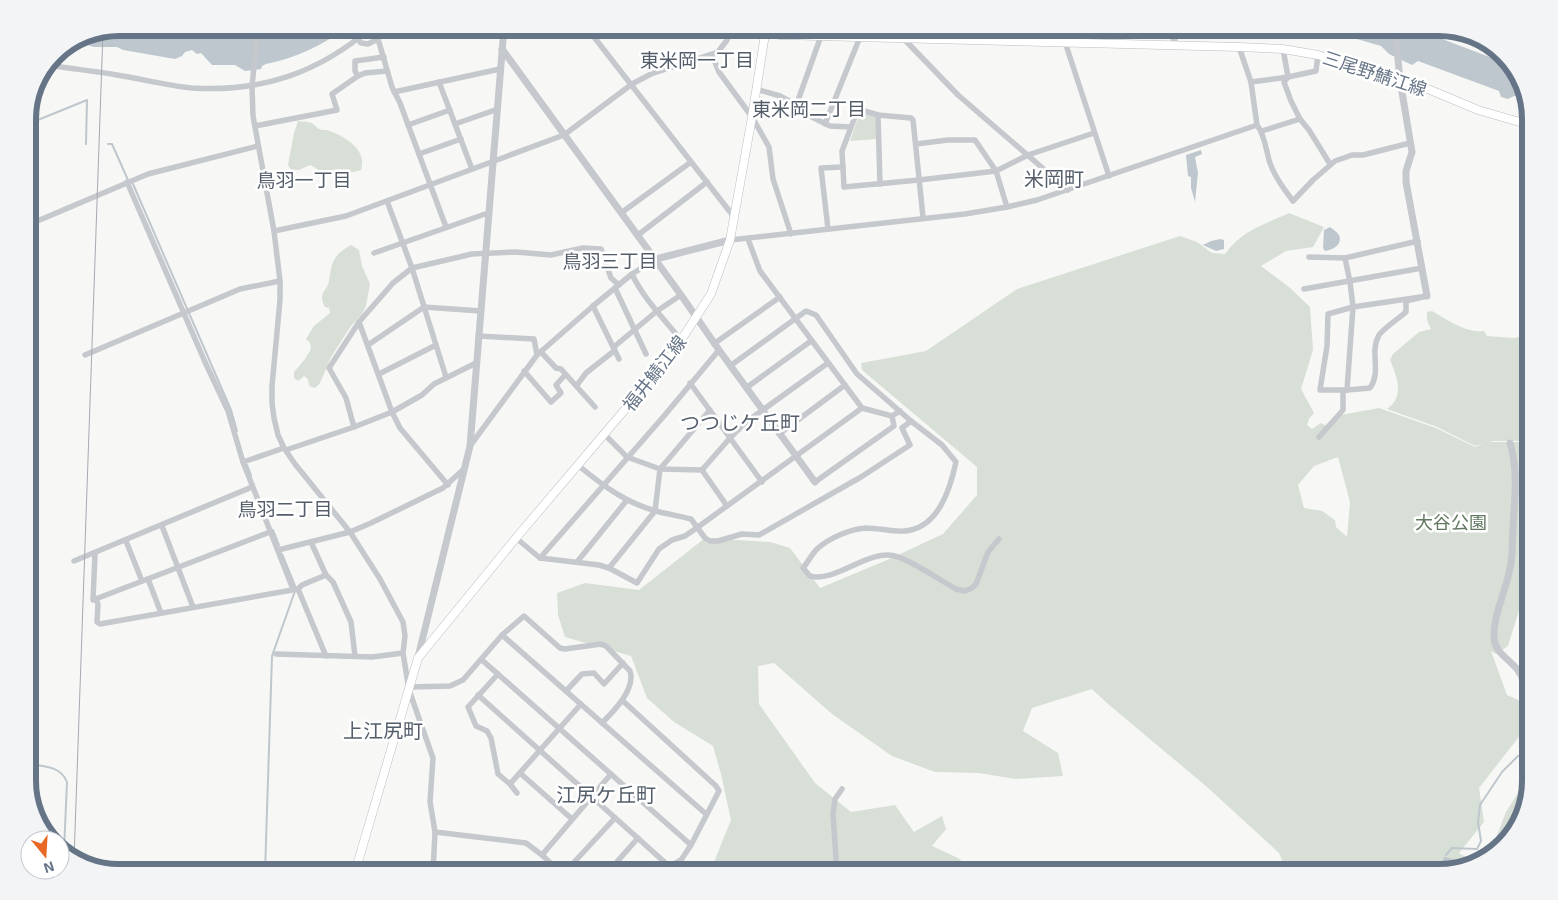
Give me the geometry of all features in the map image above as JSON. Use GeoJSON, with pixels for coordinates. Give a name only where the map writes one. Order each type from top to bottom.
{"type":"FeatureCollection","features":[{"type":"Feature","properties":{"kind":"main road","name":"福井鯖江線"},"geometry":{"type":"LineString","coordinates":[[418,658],[516,538],[672,354],[711,294],[730,240],[764,36]]}},
{"type":"Feature","properties":{"kind":"main road","name":"三尾野鯖江線"},"geometry":{"type":"LineString","coordinates":[[821,36],[1283,49],[1318,55],[1400,77],[1478,110],[1522,123]]}},
{"type":"Feature","properties":{"kind":"main road"},"geometry":{"type":"LineString","coordinates":[[357,864],[418,658]]}},
{"type":"Feature","properties":{"kind":"street"},"geometry":{"type":"LineString","coordinates":[[257,36],[252,86],[255,126],[274,231],[280,281],[272,403],[278,435],[295,464],[350,532],[401,618],[405,636],[403,653],[410,688],[433,758],[430,802],[435,832],[433,864]]}},
{"type":"Feature","properties":{"kind":"street"},"geometry":{"type":"LineString","coordinates":[[55,66],[191,88],[252,86],[307,70],[327,60],[362,36]]}},
{"type":"Feature","properties":{"kind":"street"},"geometry":{"type":"LineString","coordinates":[[418,658],[470,446],[503,36]]}},
{"type":"Feature","properties":{"kind":"street"},"geometry":{"type":"LineString","coordinates":[[593,36],[734,217]]}},
{"type":"Feature","properties":{"kind":"street"},"geometry":{"type":"LineString","coordinates":[[274,231],[346,216],[564,135],[632,84],[651,74],[712,55],[718,52],[729,36]]}},
{"type":"Feature","properties":{"kind":"street"},"geometry":{"type":"LineString","coordinates":[[796,106],[821,36]]}},
{"type":"Feature","properties":{"kind":"street"},"geometry":{"type":"LineString","coordinates":[[1173,36],[1175,45]]}},
{"type":"Feature","properties":{"kind":"street"},"geometry":{"type":"LineString","coordinates":[[1396,36],[1400,77],[1412,152],[1406,171],[1406,182],[1427,296]]}},
{"type":"Feature","properties":{"kind":"street"},"geometry":{"type":"LineString","coordinates":[[825,124],[860,37]]}},
{"type":"Feature","properties":{"kind":"street"},"geometry":{"type":"LineString","coordinates":[[903,38],[958,95],[1068,190]]}},
{"type":"Feature","properties":{"kind":"street"},"geometry":{"type":"LineString","coordinates":[[358,39],[361,43],[368,44],[378,39],[394,92],[446,227]]}},
{"type":"Feature","properties":{"kind":"street"},"geometry":{"type":"LineString","coordinates":[[1066,42],[1109,176]]}},
{"type":"Feature","properties":{"kind":"street"},"geometry":{"type":"LineString","coordinates":[[1239,47],[1250,82],[1270,165],[1279,183],[1293,201],[1330,164],[1352,156],[1410,143]]}},
{"type":"Feature","properties":{"kind":"street"},"geometry":{"type":"LineString","coordinates":[[1283,49],[1288,77],[1284,82],[1291,101],[1300,119],[1330,164]]}},
{"type":"Feature","properties":{"kind":"street"},"geometry":{"type":"LineString","coordinates":[[502,50],[656,259],[730,366],[815,482],[894,426],[892,416]]}},
{"type":"Feature","properties":{"kind":"street"},"geometry":{"type":"LineString","coordinates":[[712,55],[720,72],[770,146],[773,180],[791,234]]}},
{"type":"Feature","properties":{"kind":"street"},"geometry":{"type":"LineString","coordinates":[[1250,82],[1316,71],[1318,55]]}},
{"type":"Feature","properties":{"kind":"street"},"geometry":{"type":"LineString","coordinates":[[358,76],[355,62],[384,57]]}},
{"type":"Feature","properties":{"kind":"street"},"geometry":{"type":"LineString","coordinates":[[394,92],[500,69]]}},
{"type":"Feature","properties":{"kind":"street"},"geometry":{"type":"LineString","coordinates":[[255,126],[337,110],[332,94],[365,73],[387,71]]}},
{"type":"Feature","properties":{"kind":"street"},"geometry":{"type":"LineString","coordinates":[[440,82],[472,169]]}},
{"type":"Feature","properties":{"kind":"street"},"geometry":{"type":"LineString","coordinates":[[756,89],[780,96],[806,114],[825,124],[851,127]]}},
{"type":"Feature","properties":{"kind":"street"},"geometry":{"type":"LineString","coordinates":[[456,124],[498,109]]}},
{"type":"Feature","properties":{"kind":"street"},"geometry":{"type":"LineString","coordinates":[[923,217],[919,180],[914,120],[911,118],[878,115],[858,109],[842,151],[844,186],[880,184],[919,180],[996,171],[1028,155],[1094,133]]}},
{"type":"Feature","properties":{"kind":"street"},"geometry":{"type":"LineString","coordinates":[[408,125],[450,110]]}},
{"type":"Feature","properties":{"kind":"street"},"geometry":{"type":"LineString","coordinates":[[878,115],[880,184]]}},
{"type":"Feature","properties":{"kind":"street"},"geometry":{"type":"LineString","coordinates":[[470,446],[524,371],[539,354],[617,286],[656,259],[730,240],[1006,208],[1260,128],[1300,119]]}},
{"type":"Feature","properties":{"kind":"street"},"geometry":{"type":"LineString","coordinates":[[419,154],[461,139]]}},
{"type":"Feature","properties":{"kind":"street"},"geometry":{"type":"LineString","coordinates":[[916,144],[948,140],[975,140],[996,171],[1006,208]]}},
{"type":"Feature","properties":{"kind":"street"},"geometry":{"type":"LineString","coordinates":[[36,222],[148,174],[258,146]]}},
{"type":"Feature","properties":{"kind":"street"},"geometry":{"type":"LineString","coordinates":[[621,213],[691,162]]}},
{"type":"Feature","properties":{"kind":"street"},"geometry":{"type":"LineString","coordinates":[[828,229],[821,168],[843,167]]}},
{"type":"Feature","properties":{"kind":"street"},"geometry":{"type":"LineString","coordinates":[[128,182],[228,412],[243,462],[270,532],[326,656]]}},
{"type":"Feature","properties":{"kind":"street"},"geometry":{"type":"LineString","coordinates":[[638,235],[707,182]]}},
{"type":"Feature","properties":{"kind":"street"},"geometry":{"type":"LineString","coordinates":[[387,201],[412,268],[446,377]]}},
{"type":"Feature","properties":{"kind":"street"},"geometry":{"type":"LineString","coordinates":[[374,253],[488,213]]}},
{"type":"Feature","properties":{"kind":"street"},"geometry":{"type":"LineString","coordinates":[[748,239],[760,271],[862,408],[892,416],[900,411]]}},
{"type":"Feature","properties":{"kind":"street"},"geometry":{"type":"LineString","coordinates":[[1308,257],[1345,258],[1418,241]]}},
{"type":"Feature","properties":{"kind":"street"},"geometry":{"type":"LineString","coordinates":[[354,427],[346,398],[329,368],[359,322],[392,283],[412,268],[472,254],[516,252],[551,255],[583,248],[601,249],[634,330],[646,354]]}},
{"type":"Feature","properties":{"kind":"street"},"geometry":{"type":"LineString","coordinates":[[1319,437],[1343,410],[1353,307],[1345,258]]}},
{"type":"Feature","properties":{"kind":"street"},"geometry":{"type":"LineString","coordinates":[[1304,289],[1422,268]]}},
{"type":"Feature","properties":{"kind":"street"},"geometry":{"type":"LineString","coordinates":[[632,274],[635,282],[676,334]]}},
{"type":"Feature","properties":{"kind":"street"},"geometry":{"type":"LineString","coordinates":[[84,355],[240,289],[280,281]]}},
{"type":"Feature","properties":{"kind":"street"},"geometry":{"type":"LineString","coordinates":[[576,385],[586,373],[614,351],[615,346],[681,294]]}},
{"type":"Feature","properties":{"kind":"street"},"geometry":{"type":"LineString","coordinates":[[1427,296],[1406,301],[1406,312],[1379,335],[1375,349],[1376,380],[1370,388],[1320,390],[1327,346],[1328,314],[1353,307],[1427,296]]}},
{"type":"Feature","properties":{"kind":"street"},"geometry":{"type":"LineString","coordinates":[[540,558],[664,416],[717,347],[780,297]]}},
{"type":"Feature","properties":{"kind":"street"},"geometry":{"type":"LineString","coordinates":[[593,306],[619,360]]}},
{"type":"Feature","properties":{"kind":"street"},"geometry":{"type":"LineString","coordinates":[[368,345],[424,307],[481,311]]}},
{"type":"Feature","properties":{"kind":"street"},"geometry":{"type":"LineString","coordinates":[[730,366],[806,311],[816,315],[857,374],[942,445],[956,462],[949,489],[940,506],[921,528],[905,531],[866,528],[849,532],[833,539],[818,549],[803,568],[810,576],[822,577],[879,556],[894,556],[956,589],[965,591],[976,584],[988,552],[999,539]]}},
{"type":"Feature","properties":{"kind":"street"},"geometry":{"type":"LineString","coordinates":[[359,322],[392,412],[400,428],[448,485]]}},
{"type":"Feature","properties":{"kind":"street"},"geometry":{"type":"LineString","coordinates":[[478,336],[534,339],[539,354],[556,368],[561,369],[594,407]]}},
{"type":"Feature","properties":{"kind":"street"},"geometry":{"type":"LineString","coordinates":[[746,388],[811,341]]}},
{"type":"Feature","properties":{"kind":"street"},"geometry":{"type":"LineString","coordinates":[[379,374],[436,345]]}},
{"type":"Feature","properties":{"kind":"street"},"geometry":{"type":"LineString","coordinates":[[243,462],[354,427],[392,412],[422,395],[434,384],[476,363]]}},
{"type":"Feature","properties":{"kind":"street"},"geometry":{"type":"LineString","coordinates":[[702,470],[746,422],[828,363]]}},
{"type":"Feature","properties":{"kind":"street"},"geometry":{"type":"LineString","coordinates":[[524,371],[551,402],[561,393],[556,385],[565,375]]}},
{"type":"Feature","properties":{"kind":"street"},"geometry":{"type":"LineString","coordinates":[[690,383],[762,482]]}},
{"type":"Feature","properties":{"kind":"street"},"geometry":{"type":"LineString","coordinates":[[779,434],[844,385]]}},
{"type":"Feature","properties":{"kind":"street"},"geometry":{"type":"LineString","coordinates":[[516,538],[540,558],[609,568],[637,583],[659,549],[698,527],[862,408]]}},
{"type":"Feature","properties":{"kind":"street"},"geometry":{"type":"LineString","coordinates":[[609,568],[655,511],[660,469],[710,410]]}},
{"type":"Feature","properties":{"kind":"street"},"geometry":{"type":"LineString","coordinates":[[579,466],[602,485],[628,500],[655,511],[691,519],[704,538],[710,541],[718,541],[742,534],[759,534],[861,477],[910,445],[902,428],[911,421]]}},
{"type":"Feature","properties":{"kind":"street"},"geometry":{"type":"LineString","coordinates":[[605,435],[627,457],[660,469],[702,470]]}},
{"type":"Feature","properties":{"kind":"street"},"geometry":{"type":"LineString","coordinates":[[1510,444],[1515,467],[1515,486],[1510,568],[1496,617],[1494,640],[1497,650],[1514,665],[1522,678]]}},
{"type":"Feature","properties":{"kind":"street"},"geometry":{"type":"LineString","coordinates":[[278,550],[350,532],[443,488],[465,468]]}},
{"type":"Feature","properties":{"kind":"street"},"geometry":{"type":"LineString","coordinates":[[702,470],[728,506]]}},
{"type":"Feature","properties":{"kind":"street"},"geometry":{"type":"LineString","coordinates":[[74,561],[162,526],[252,486]]}},
{"type":"Feature","properties":{"kind":"street"},"geometry":{"type":"LineString","coordinates":[[577,562],[628,500]]}},
{"type":"Feature","properties":{"kind":"street"},"geometry":{"type":"LineString","coordinates":[[162,526],[193,607]]}},
{"type":"Feature","properties":{"kind":"street"},"geometry":{"type":"LineString","coordinates":[[94,554],[92,600],[270,532]]}},
{"type":"Feature","properties":{"kind":"street"},"geometry":{"type":"LineString","coordinates":[[126,541],[142,581]]}},
{"type":"Feature","properties":{"kind":"street"},"geometry":{"type":"LineString","coordinates":[[311,542],[326,575],[333,582],[351,622],[355,656]]}},
{"type":"Feature","properties":{"kind":"street"},"geometry":{"type":"LineString","coordinates":[[96,598],[98,604],[97,622],[100,624],[296,589],[326,575]]}},
{"type":"Feature","properties":{"kind":"street"},"geometry":{"type":"LineString","coordinates":[[148,579],[160,613]]}},
{"type":"Feature","properties":{"kind":"street"},"geometry":{"type":"LineString","coordinates":[[410,688],[450,686],[463,680],[502,635],[524,616],[560,648],[601,644],[606,646],[630,671],[632,677],[623,701],[602,723]]}},
{"type":"Feature","properties":{"kind":"street"},"geometry":{"type":"LineString","coordinates":[[502,635],[706,814]]}},
{"type":"Feature","properties":{"kind":"street"},"geometry":{"type":"LineString","coordinates":[[276,654],[372,657],[403,653]]}},
{"type":"Feature","properties":{"kind":"street"},"geometry":{"type":"LineString","coordinates":[[482,660],[691,845]]}},
{"type":"Feature","properties":{"kind":"street"},"geometry":{"type":"LineString","coordinates":[[566,691],[582,674],[594,673],[604,684],[623,663]]}},
{"type":"Feature","properties":{"kind":"street"},"geometry":{"type":"LineString","coordinates":[[498,674],[468,707],[476,726],[487,731],[491,738],[498,774],[517,793]]}},
{"type":"Feature","properties":{"kind":"street"},"geometry":{"type":"LineString","coordinates":[[478,695],[667,864]]}},
{"type":"Feature","properties":{"kind":"street"},"geometry":{"type":"LineString","coordinates":[[623,701],[716,786],[719,791],[691,845],[681,860],[675,864]]}},
{"type":"Feature","properties":{"kind":"street"},"geometry":{"type":"LineString","coordinates":[[510,784],[581,704]]}},
{"type":"Feature","properties":{"kind":"street"},"geometry":{"type":"LineString","coordinates":[[520,773],[572,819]]}},
{"type":"Feature","properties":{"kind":"street"},"geometry":{"type":"LineString","coordinates":[[542,855],[611,774]]}},
{"type":"Feature","properties":{"kind":"street"},"geometry":{"type":"LineString","coordinates":[[836,864],[833,814],[835,799],[842,789]]}},
{"type":"Feature","properties":{"kind":"street"},"geometry":{"type":"LineString","coordinates":[[572,864],[615,818]]}},
{"type":"Feature","properties":{"kind":"street"},"geometry":{"type":"LineString","coordinates":[[435,832],[526,842],[552,864]]}},
{"type":"Feature","properties":{"kind":"street"},"geometry":{"type":"LineString","coordinates":[[615,864],[638,838]]}},
{"type":"Feature","properties":{"kind":"green space"},"geometry":{"type":"Polygon","coordinates":[[[862,113],[875,117],[877,121],[877,139],[850,141],[859,115],[862,113]]]}},
{"type":"Feature","properties":{"kind":"green space"},"geometry":{"type":"Polygon","coordinates":[[[298,121],[311,123],[319,129],[327,130],[353,144],[361,156],[361,170],[342,174],[328,174],[310,165],[299,170],[291,170],[288,165],[298,121]]]}},
{"type":"Feature","properties":{"kind":"green space","name":"大谷公園"},"geometry":{"type":"Polygon","coordinates":[[[1289,213],[1324,227],[1313,247],[1286,251],[1261,266],[1289,287],[1310,307],[1313,350],[1301,389],[1314,413],[1307,425],[1312,429],[1321,423],[1329,427],[1341,415],[1379,408],[1436,428],[1475,447],[1483,444],[1475,446],[1437,427],[1387,409],[1393,404],[1398,392],[1397,380],[1390,360],[1393,354],[1419,332],[1431,329],[1427,312],[1432,311],[1463,328],[1484,331],[1487,336],[1515,338],[1522,336],[1522,441],[1489,442],[1522,442],[1522,601],[1508,646],[1496,654],[1491,651],[1507,695],[1522,702],[1522,730],[1518,738],[1479,788],[1484,822],[1459,853],[1467,858],[1439,864],[1284,864],[1279,853],[1207,787],[1092,689],[1032,708],[1023,731],[1058,753],[1063,776],[1015,779],[979,773],[935,772],[892,756],[832,714],[774,663],[758,666],[759,704],[815,783],[851,812],[895,805],[914,832],[942,816],[946,829],[932,846],[958,858],[965,864],[713,864],[731,820],[713,746],[674,722],[647,698],[631,656],[565,637],[558,615],[557,593],[585,583],[639,590],[705,538],[770,542],[790,548],[820,588],[943,534],[977,495],[977,467],[862,370],[861,363],[926,351],[1017,289],[1180,236],[1197,242],[1212,253],[1225,254],[1239,239],[1262,225],[1289,213]],[[1338,457],[1314,466],[1298,485],[1304,508],[1322,511],[1335,520],[1336,527],[1347,537],[1350,502],[1338,457]]]}},
{"type":"Feature","properties":{"kind":"green space"},"geometry":{"type":"Polygon","coordinates":[[[351,245],[359,250],[362,266],[370,284],[366,306],[331,357],[320,383],[315,388],[309,386],[308,379],[304,376],[298,381],[294,378],[294,372],[311,349],[310,343],[306,339],[314,326],[330,313],[329,308],[325,307],[322,295],[328,285],[334,260],[336,256],[351,245]]]}},
{"type":"Feature","properties":{"kind":"green space"},"geometry":{"type":"Polygon","coordinates":[[[1521,788],[1519,802],[1511,822],[1494,843],[1506,812],[1521,788]]]}},
{"type":"Feature","properties":{"kind":"shaded area"},"geometry":{"type":"Polygon","coordinates":[[[119,36],[333,36],[308,50],[266,64],[261,69],[245,71],[235,65],[212,65],[201,53],[197,54],[192,50],[185,52],[182,56],[175,59],[123,50],[117,47],[94,47],[85,44],[119,36]]]}},
{"type":"Feature","properties":{"kind":"shaded area"},"geometry":{"type":"Polygon","coordinates":[[[1346,36],[1434,36],[1496,59],[1508,73],[1518,97],[1514,96],[1508,99],[1501,97],[1499,91],[1418,61],[1412,65],[1389,54],[1381,46],[1346,36]]]}},
{"type":"Feature","properties":{"kind":"shaded area"},"geometry":{"type":"Polygon","coordinates":[[[1201,150],[1202,154],[1195,157],[1198,173],[1195,202],[1191,188],[1191,177],[1188,176],[1186,155],[1201,150]]]}},
{"type":"Feature","properties":{"kind":"shaded area"},"geometry":{"type":"Polygon","coordinates":[[[1330,227],[1339,235],[1340,239],[1334,248],[1325,251],[1323,248],[1324,230],[1330,227]]]}},
{"type":"Feature","properties":{"kind":"shaded area"},"geometry":{"type":"Polygon","coordinates":[[[1224,240],[1224,249],[1216,251],[1203,245],[1211,241],[1224,240]]]}},
{"type":"Feature","properties":{"kind":"shaded area"},"geometry":{"type":"Polygon","coordinates":[[[1444,857],[1460,861],[1450,863],[1442,864],[1444,857]]]}},
{"type":"Feature","properties":{"kind":"waterway"},"geometry":{"type":"LineString","coordinates":[[36,121],[87,100],[86,144]]}},
{"type":"Feature","properties":{"kind":"waterway"},"geometry":{"type":"LineString","coordinates":[[108,144],[112,144],[128,180]]}},
{"type":"Feature","properties":{"kind":"waterway"},"geometry":{"type":"LineString","coordinates":[[133,184],[231,410],[237,431]]}},
{"type":"Feature","properties":{"kind":"waterway"},"geometry":{"type":"LineString","coordinates":[[247,465],[251,475]]}},
{"type":"Feature","properties":{"kind":"waterway"},"geometry":{"type":"LineString","coordinates":[[273,530],[279,545]]}},
{"type":"Feature","properties":{"kind":"waterway"},"geometry":{"type":"LineString","coordinates":[[282,554],[295,586]]}},
{"type":"Feature","properties":{"kind":"waterway"},"geometry":{"type":"LineString","coordinates":[[265,864],[272,656],[295,591]]}},
{"type":"Feature","properties":{"kind":"waterway"},"geometry":{"type":"LineString","coordinates":[[1446,855],[1452,848],[1477,849],[1481,841],[1478,822],[1480,805],[1502,772],[1522,753]]}},
{"type":"Feature","properties":{"kind":"waterway"},"geometry":{"type":"LineString","coordinates":[[36,765],[56,770],[67,782],[65,830]]}},
{"type":"Feature","properties":{"kind":"tram line"},"geometry":{"type":"LineString","coordinates":[[74,851],[103,38]]}},
{"type":"Feature","properties":{"kind":"district","name":"東米岡一丁目"},"geometry":{"type":"Point","coordinates":[697,59]}},
{"type":"Feature","properties":{"kind":"district","name":"東米岡二丁目"},"geometry":{"type":"Point","coordinates":[809,108]}},
{"type":"Feature","properties":{"kind":"district","name":"米岡町"},"geometry":{"type":"Point","coordinates":[1054,178]}},
{"type":"Feature","properties":{"kind":"district","name":"鳥羽一丁目"},"geometry":{"type":"Point","coordinates":[304,179]}},
{"type":"Feature","properties":{"kind":"district","name":"鳥羽三丁目"},"geometry":{"type":"Point","coordinates":[610,260]}},
{"type":"Feature","properties":{"kind":"district","name":"つつじケ丘町"},"geometry":{"type":"Point","coordinates":[740,422]}},
{"type":"Feature","properties":{"kind":"district","name":"鳥羽二丁目"},"geometry":{"type":"Point","coordinates":[285,508]}},
{"type":"Feature","properties":{"kind":"district","name":"上江尻町"},"geometry":{"type":"Point","coordinates":[383,730]}},
{"type":"Feature","properties":{"kind":"district","name":"江尻ケ丘町"},"geometry":{"type":"Point","coordinates":[606,794]}}]}
